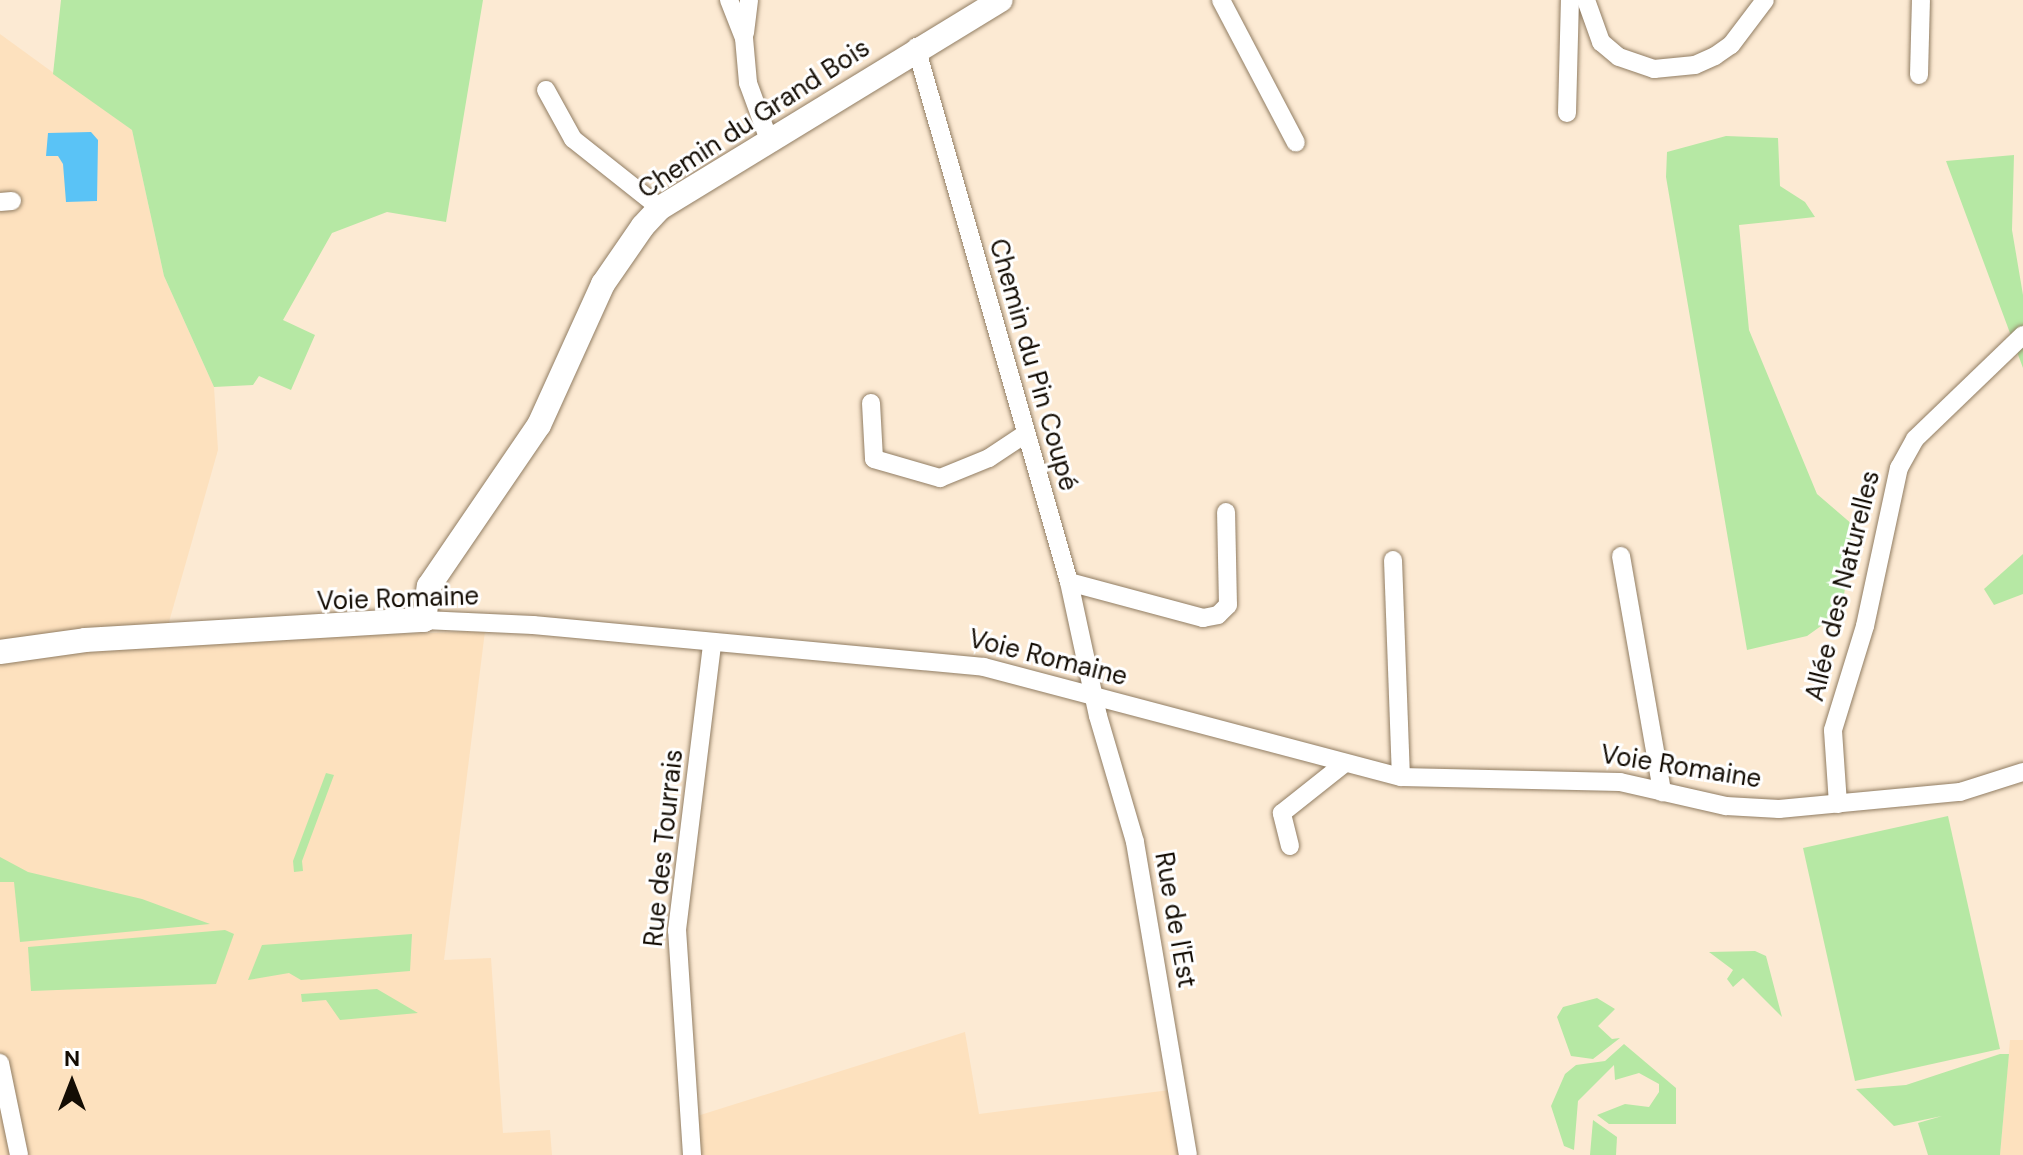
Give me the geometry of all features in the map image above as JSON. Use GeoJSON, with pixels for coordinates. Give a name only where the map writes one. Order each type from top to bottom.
{"type":"FeatureCollection","features":[{"type":"Feature","properties":{"kind":"street"},"geometry":{"type":"LineString","coordinates":[[729,0],[744,38]]}},
{"type":"Feature","properties":{"kind":"street"},"geometry":{"type":"LineString","coordinates":[[749,0],[744,38],[748,83],[769,140]]}},
{"type":"Feature","properties":{"kind":"street","name":"Chemin du Grand Bois"},"geometry":{"type":"LineString","coordinates":[[424,620],[429,586],[539,425],[603,284],[629,240],[660,208],[916,47],[1001,0]]}},
{"type":"Feature","properties":{"kind":"street"},"geometry":{"type":"LineString","coordinates":[[1221,0],[1296,143]]}},
{"type":"Feature","properties":{"kind":"street"},"geometry":{"type":"LineString","coordinates":[[1567,113],[1570,0]]}},
{"type":"Feature","properties":{"kind":"street"},"geometry":{"type":"LineString","coordinates":[[1586,0],[1601,42],[1619,57],[1654,69],[1695,65],[1715,56],[1731,45],[1765,0]]}},
{"type":"Feature","properties":{"kind":"street"},"geometry":{"type":"LineString","coordinates":[[1919,75],[1921,0]]}},
{"type":"Feature","properties":{"kind":"street","name":"Chemin du Pin Coupé"},"geometry":{"type":"LineString","coordinates":[[916,47],[1069,582],[1094,698]]}},
{"type":"Feature","properties":{"kind":"street"},"geometry":{"type":"LineString","coordinates":[[546,90],[573,139],[660,208]]}},
{"type":"Feature","properties":{"kind":"street","name":"Allée des Naturelles"},"geometry":{"type":"LineString","coordinates":[[1838,804],[1833,730],[1873,590],[1899,468],[1915,439],[2023,335]]}},
{"type":"Feature","properties":{"kind":"street"},"geometry":{"type":"LineString","coordinates":[[871,403],[874,459],[940,478],[989,458],[1025,434]]}},
{"type":"Feature","properties":{"kind":"street"},"geometry":{"type":"LineString","coordinates":[[1069,582],[1203,618],[1218,615],[1228,605],[1226,512]]}},
{"type":"Feature","properties":{"kind":"street"},"geometry":{"type":"LineString","coordinates":[[1621,556],[1662,792]]}},
{"type":"Feature","properties":{"kind":"street"},"geometry":{"type":"LineString","coordinates":[[1393,560],[1401,777]]}},
{"type":"Feature","properties":{"kind":"street","name":"Voie Romaine"},"geometry":{"type":"LineString","coordinates":[[0,652],[85,640],[424,620],[984,667],[1401,777],[1620,782],[1745,808],[1838,804],[1960,792],[2023,772]]}},
{"type":"Feature","properties":{"kind":"street","name":"Rue des Tourrais"},"geometry":{"type":"LineString","coordinates":[[692,1155],[677,930],[712,643]]}},
{"type":"Feature","properties":{"kind":"street","name":"Rue de l'Est"},"geometry":{"type":"LineString","coordinates":[[1094,698],[1135,842],[1188,1155]]}},
{"type":"Feature","properties":{"kind":"street"},"geometry":{"type":"LineString","coordinates":[[1290,846],[1282,813],[1345,763]]}},
{"type":"Feature","properties":{"kind":"street"},"geometry":{"type":"LineString","coordinates":[[0,1063],[19,1155]]}},
{"type":"Feature","properties":{"kind":"shaded area"},"geometry":{"type":"Polygon","coordinates":[[[0,34],[132,130],[164,276],[214,387],[218,450],[163,643],[485,631],[444,960],[491,958],[503,1133],[550,1130],[552,1155],[0,1155],[0,34]]]}},
{"type":"Feature","properties":{"kind":"shaded area"},"geometry":{"type":"Polygon","coordinates":[[[965,1032],[979,1114],[1170,1090],[1181,1155],[697,1155],[694,1117],[965,1032]]]}},
{"type":"Feature","properties":{"kind":"shaded area"},"geometry":{"type":"Polygon","coordinates":[[[2010,1040],[2023,1040],[2023,1155],[2000,1155],[2010,1040]]]}},
{"type":"Feature","properties":{"kind":"green space"},"geometry":{"type":"Polygon","coordinates":[[[61,0],[483,0],[446,222],[387,212],[332,233],[283,320],[315,335],[291,390],[259,376],[253,385],[214,387],[164,276],[132,130],[53,74],[61,0]]]}},
{"type":"Feature","properties":{"kind":"green space"},"geometry":{"type":"Polygon","coordinates":[[[1726,136],[1778,138],[1780,186],[1805,202],[1815,217],[1739,225],[1749,330],[1817,494],[1853,525],[1842,611],[1807,636],[1747,650],[1666,177],[1667,152],[1726,136]]]}},
{"type":"Feature","properties":{"kind":"green space"},"geometry":{"type":"Polygon","coordinates":[[[2014,155],[2012,230],[2023,295],[2023,368],[1946,161],[2014,155]]]}},
{"type":"Feature","properties":{"kind":"green space"},"geometry":{"type":"Polygon","coordinates":[[[2023,554],[2023,594],[1994,605],[1984,589],[2023,554]]]}},
{"type":"Feature","properties":{"kind":"green space"},"geometry":{"type":"Polygon","coordinates":[[[326,773],[334,775],[302,861],[303,871],[294,872],[293,861],[326,773]]]}},
{"type":"Feature","properties":{"kind":"green space"},"geometry":{"type":"Polygon","coordinates":[[[1948,816],[2000,1049],[1855,1081],[1803,848],[1948,816]]]}},
{"type":"Feature","properties":{"kind":"green space"},"geometry":{"type":"Polygon","coordinates":[[[0,857],[28,872],[142,899],[210,924],[20,942],[14,882],[0,882],[0,857]]]}},
{"type":"Feature","properties":{"kind":"green space"},"geometry":{"type":"Polygon","coordinates":[[[225,930],[234,934],[216,984],[31,991],[28,947],[225,930]]]}},
{"type":"Feature","properties":{"kind":"green space"},"geometry":{"type":"Polygon","coordinates":[[[412,934],[410,971],[301,980],[289,973],[248,980],[262,945],[412,934]]]}},
{"type":"Feature","properties":{"kind":"green space"},"geometry":{"type":"Polygon","coordinates":[[[1755,951],[1766,956],[1782,1017],[1743,978],[1733,987],[1727,979],[1733,970],[1709,952],[1755,951]]]}},
{"type":"Feature","properties":{"kind":"green space"},"geometry":{"type":"Polygon","coordinates":[[[377,989],[418,1013],[340,1020],[326,1000],[302,1002],[301,994],[377,989]]]}},
{"type":"Feature","properties":{"kind":"green space"},"geometry":{"type":"Polygon","coordinates":[[[1597,998],[1615,1009],[1598,1026],[1612,1039],[1620,1038],[1593,1059],[1571,1056],[1557,1017],[1563,1007],[1597,998]]]}},
{"type":"Feature","properties":{"kind":"green space"},"geometry":{"type":"Polygon","coordinates":[[[1624,1044],[1676,1088],[1676,1124],[1609,1124],[1597,1115],[1625,1104],[1649,1107],[1659,1092],[1659,1084],[1639,1073],[1615,1080],[1614,1065],[1578,1101],[1574,1150],[1564,1146],[1551,1106],[1565,1074],[1576,1065],[1605,1061],[1624,1044]]]}},
{"type":"Feature","properties":{"kind":"green space"},"geometry":{"type":"Polygon","coordinates":[[[2000,1054],[2009,1054],[2000,1155],[1928,1155],[1918,1123],[1942,1116],[1894,1126],[1856,1089],[1906,1085],[2000,1054]]]}},
{"type":"Feature","properties":{"kind":"green space"},"geometry":{"type":"Polygon","coordinates":[[[1593,1120],[1617,1137],[1616,1155],[1590,1155],[1593,1120]]]}},
{"type":"Feature","properties":{"kind":"water"},"geometry":{"type":"Polygon","coordinates":[[[91,132],[98,140],[97,201],[66,202],[63,164],[58,156],[46,156],[48,133],[91,132]]]}}]}
